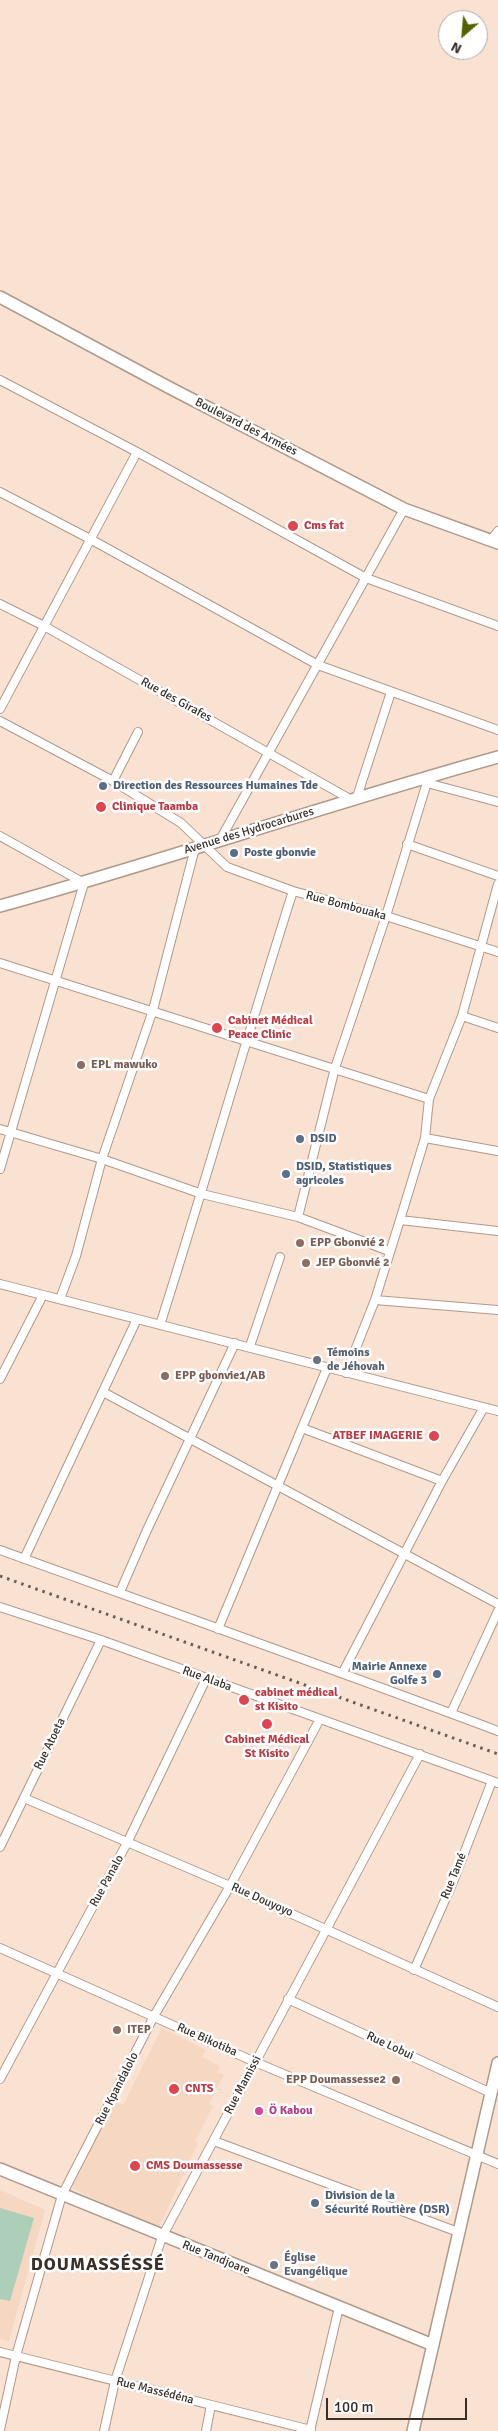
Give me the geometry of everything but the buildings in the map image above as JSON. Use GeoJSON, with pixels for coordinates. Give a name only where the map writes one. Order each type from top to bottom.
{"type":"FeatureCollection","features":[{"type":"Feature","properties":{"kind":"street","name":"Boulevard des Armées"},"geometry":{"type":"LineString","coordinates":[[0,297],[170,388],[404,509],[496,538]]}},
{"type":"Feature","properties":{"kind":"street"},"geometry":{"type":"LineString","coordinates":[[0,380],[137,452],[366,578],[498,626]]}},
{"type":"Feature","properties":{"kind":"street"},"geometry":{"type":"LineString","coordinates":[[0,709],[92,540],[137,452]]}},
{"type":"Feature","properties":{"kind":"street"},"geometry":{"type":"LineString","coordinates":[[0,492],[92,540],[318,665],[498,730]]}},
{"type":"Feature","properties":{"kind":"street"},"geometry":{"type":"LineString","coordinates":[[220,840],[404,509]]}},
{"type":"Feature","properties":{"kind":"street","name":"Rue des Girafes"},"geometry":{"type":"LineString","coordinates":[[0,604],[44,626],[269,753],[353,798]]}},
{"type":"Feature","properties":{"kind":"street"},"geometry":{"type":"LineString","coordinates":[[353,798],[391,692]]}},
{"type":"Feature","properties":{"kind":"street","name":"Rue Bombouaka"},"geometry":{"type":"LineString","coordinates":[[0,721],[113,781],[187,827],[199,846],[227,867],[293,891],[386,916],[498,952]]}},
{"type":"Feature","properties":{"kind":"street"},"geometry":{"type":"LineString","coordinates":[[113,781],[138,732]]}},
{"type":"Feature","properties":{"kind":"street","name":"Avenue des Hydrocarbures"},"geometry":{"type":"LineString","coordinates":[[0,906],[84,883],[199,846],[269,827],[353,798],[428,780],[498,757]]}},
{"type":"Feature","properties":{"kind":"street"},"geometry":{"type":"LineString","coordinates":[[298,1217],[335,1068],[386,916],[428,780],[498,802]]}},
{"type":"Feature","properties":{"kind":"street"},"geometry":{"type":"LineString","coordinates":[[0,836],[84,883],[0,1169]]}},
{"type":"Feature","properties":{"kind":"street"},"geometry":{"type":"LineString","coordinates":[[407,844],[498,876]]}},
{"type":"Feature","properties":{"kind":"street"},"geometry":{"type":"LineString","coordinates":[[60,1299],[76,1256],[102,1159],[153,1010],[199,846]]}},
{"type":"Feature","properties":{"kind":"street"},"geometry":{"type":"LineString","coordinates":[[346,1373],[375,1300],[400,1220],[425,1138],[429,1099],[462,1016],[498,884]]}},
{"type":"Feature","properties":{"kind":"street"},"geometry":{"type":"LineString","coordinates":[[160,1324],[202,1194],[246,1040],[293,891]]}},
{"type":"Feature","properties":{"kind":"street"},"geometry":{"type":"LineString","coordinates":[[0,963],[429,1099]]}},
{"type":"Feature","properties":{"kind":"street"},"geometry":{"type":"LineString","coordinates":[[462,1016],[498,1028]]}},
{"type":"Feature","properties":{"kind":"street"},"geometry":{"type":"LineString","coordinates":[[0,1129],[102,1159],[202,1194],[298,1217],[389,1251]]}},
{"type":"Feature","properties":{"kind":"street"},"geometry":{"type":"LineString","coordinates":[[425,1138],[498,1151]]}},
{"type":"Feature","properties":{"kind":"street"},"geometry":{"type":"LineString","coordinates":[[400,1220],[498,1231]]}},
{"type":"Feature","properties":{"kind":"street"},"geometry":{"type":"LineString","coordinates":[[250,1346],[280,1257]]}},
{"type":"Feature","properties":{"kind":"street"},"geometry":{"type":"LineString","coordinates":[[0,1284],[250,1346],[326,1368],[498,1412]]}},
{"type":"Feature","properties":{"kind":"street"},"geometry":{"type":"LineString","coordinates":[[0,1379],[43,1295]]}},
{"type":"Feature","properties":{"kind":"street"},"geometry":{"type":"LineString","coordinates":[[375,1300],[498,1310]]}},
{"type":"Feature","properties":{"kind":"street"},"geometry":{"type":"LineString","coordinates":[[24,1559],[137,1319]]}},
{"type":"Feature","properties":{"kind":"street"},"geometry":{"type":"LineString","coordinates":[[120,1592],[189,1438],[235,1343]]}},
{"type":"Feature","properties":{"kind":"street"},"geometry":{"type":"LineString","coordinates":[[218,1629],[326,1368]]}},
{"type":"Feature","properties":{"kind":"street"},"geometry":{"type":"LineString","coordinates":[[103,1392],[498,1604]]}},
{"type":"Feature","properties":{"kind":"street"},"geometry":{"type":"LineString","coordinates":[[343,1672],[442,1481],[483,1409]]}},
{"type":"Feature","properties":{"kind":"street"},"geometry":{"type":"LineString","coordinates":[[302,1428],[442,1481]]}},
{"type":"Feature","properties":{"kind":"street"},"geometry":{"type":"LineString","coordinates":[[0,1550],[343,1672],[498,1731]]}},
{"type":"Feature","properties":{"kind":"street","name":"Rue Alaba"},"geometry":{"type":"LineString","coordinates":[[0,1607],[101,1640],[495,1782]]}},
{"type":"Feature","properties":{"kind":"street"},"geometry":{"type":"LineString","coordinates":[[450,1713],[498,1611]]}},
{"type":"Feature","properties":{"kind":"street","name":"Rue Atoeta"},"geometry":{"type":"LineString","coordinates":[[0,1847],[101,1640]]}},
{"type":"Feature","properties":{"kind":"street","name":"Rue Panalo"},"geometry":{"type":"LineString","coordinates":[[0,2079],[127,1844],[206,1679]]}},
{"type":"Feature","properties":{"kind":"street","name":"Rue Kpandalolo"},"geometry":{"type":"LineString","coordinates":[[0,2430],[16,2356],[62,2195],[154,2016],[230,1886],[320,1719]]}},
{"type":"Feature","properties":{"kind":"street","name":"Rue Mamissi"},"geometry":{"type":"LineString","coordinates":[[104,2431],[115,2381],[162,2237],[420,1754]]}},
{"type":"Feature","properties":{"kind":"street","name":"Rue Tamé"},"geometry":{"type":"LineString","coordinates":[[414,1970],[495,1782]]}},
{"type":"Feature","properties":{"kind":"street","name":"Rue Douyoyo"},"geometry":{"type":"LineString","coordinates":[[24,1798],[127,1844],[230,1886],[498,2007]]}},
{"type":"Feature","properties":{"kind":"street","name":"Rue Bikotiba"},"geometry":{"type":"LineString","coordinates":[[0,1948],[255,2062],[498,2164]]}},
{"type":"Feature","properties":{"kind":"street","name":"Rue Lobui"},"geometry":{"type":"LineString","coordinates":[[288,1999],[491,2093]]}},
{"type":"Feature","properties":{"kind":"street"},"geometry":{"type":"LineString","coordinates":[[413,2431],[498,2063]]}},
{"type":"Feature","properties":{"kind":"street"},"geometry":{"type":"LineString","coordinates":[[214,2141],[458,2232]]}},
{"type":"Feature","properties":{"kind":"street","name":"Rue Tandjoare"},"geometry":{"type":"LineString","coordinates":[[0,2169],[162,2237],[433,2345]]}},
{"type":"Feature","properties":{"kind":"street"},"geometry":{"type":"LineString","coordinates":[[310,2431],[339,2308]]}},
{"type":"Feature","properties":{"kind":"street","name":"Rue Massédéna"},"geometry":{"type":"LineString","coordinates":[[0,2352],[310,2431]]}},
{"type":"Feature","properties":{"kind":"street"},"geometry":{"type":"LineString","coordinates":[[206,2431],[211,2405]]}},
{"type":"Feature","properties":{"kind":"shaded area"},"geometry":{"type":"Polygon","coordinates":[[[162,2028],[206,2050],[202,2057],[220,2066],[218,2072],[224,2075],[209,2104],[213,2106],[195,2142],[198,2143],[158,2229],[72,2188],[114,2100],[123,2105],[162,2028]]]}},
{"type":"Feature","properties":{"kind":"shaded area"},"geometry":{"type":"Polygon","coordinates":[[[0,2190],[45,2210],[9,2341],[0,2339],[0,2190]]]}},
{"type":"Feature","properties":{"kind":"green space"},"geometry":{"type":"Polygon","coordinates":[[[0,2208],[34,2218],[10,2301],[0,2299],[0,2208]]]}},
{"type":"Feature","properties":{"kind":"railway"},"geometry":{"type":"LineString","coordinates":[[0,1576],[498,1754]]}},
{"type":"Feature","properties":{"kind":"place","name":"Cms fat"},"geometry":{"type":"Point","coordinates":[293,526]}},
{"type":"Feature","properties":{"kind":"place","name":"Direction des Ressources Humaines Tde"},"geometry":{"type":"Point","coordinates":[103,786]}},
{"type":"Feature","properties":{"kind":"place","name":"Clinique Taamba"},"geometry":{"type":"Point","coordinates":[101,807]}},
{"type":"Feature","properties":{"kind":"place","name":"Poste gbonvie"},"geometry":{"type":"Point","coordinates":[234,853]}},
{"type":"Feature","properties":{"kind":"place","name":"Cabinet Médical Peace Clinic"},"geometry":{"type":"Point","coordinates":[217,1028]}},
{"type":"Feature","properties":{"kind":"place","name":"EPL mawuko"},"geometry":{"type":"Point","coordinates":[81,1065]}},
{"type":"Feature","properties":{"kind":"place","name":"DSID"},"geometry":{"type":"Point","coordinates":[300,1139]}},
{"type":"Feature","properties":{"kind":"place","name":"DSID, Statistiques agricoles"},"geometry":{"type":"Point","coordinates":[286,1174]}},
{"type":"Feature","properties":{"kind":"place","name":"EPP Gbonvié 2"},"geometry":{"type":"Point","coordinates":[300,1243]}},
{"type":"Feature","properties":{"kind":"place","name":"JEP Gbonvié 2"},"geometry":{"type":"Point","coordinates":[306,1263]}},
{"type":"Feature","properties":{"kind":"place","name":"Témoins de Jéhovah"},"geometry":{"type":"Point","coordinates":[317,1360]}},
{"type":"Feature","properties":{"kind":"place","name":"EPP gbonvie1/AB"},"geometry":{"type":"Point","coordinates":[165,1376]}},
{"type":"Feature","properties":{"kind":"place","name":"ATBEF IMAGERIE"},"geometry":{"type":"Point","coordinates":[434,1436]}},
{"type":"Feature","properties":{"kind":"place","name":"Mairie Annexe Golfe 3"},"geometry":{"type":"Point","coordinates":[437,1674]}},
{"type":"Feature","properties":{"kind":"place","name":"cabinet médical st Kisito"},"geometry":{"type":"Point","coordinates":[244,1700]}},
{"type":"Feature","properties":{"kind":"place","name":"Cabinet Médical St Kisito"},"geometry":{"type":"Point","coordinates":[267,1724]}},
{"type":"Feature","properties":{"kind":"place","name":"ITEP"},"geometry":{"type":"Point","coordinates":[117,2030]}},
{"type":"Feature","properties":{"kind":"place","name":"EPP Doumassesse2"},"geometry":{"type":"Point","coordinates":[396,2080]}},
{"type":"Feature","properties":{"kind":"place","name":"CNTS"},"geometry":{"type":"Point","coordinates":[174,2089]}},
{"type":"Feature","properties":{"kind":"place","name":"Ö Kabou"},"geometry":{"type":"Point","coordinates":[259,2111]}},
{"type":"Feature","properties":{"kind":"place","name":"CMS Doumassesse"},"geometry":{"type":"Point","coordinates":[135,2166]}},
{"type":"Feature","properties":{"kind":"place","name":"Division de la Sécurité Routière (DSR)"},"geometry":{"type":"Point","coordinates":[315,2203]}},
{"type":"Feature","properties":{"kind":"place","name":"Église Evangélique"},"geometry":{"type":"Point","coordinates":[274,2265]}},
{"type":"Feature","properties":{"kind":"district","name":"DOUMASSÉSSÉ"},"geometry":{"type":"Point","coordinates":[98,2265]}}]}
